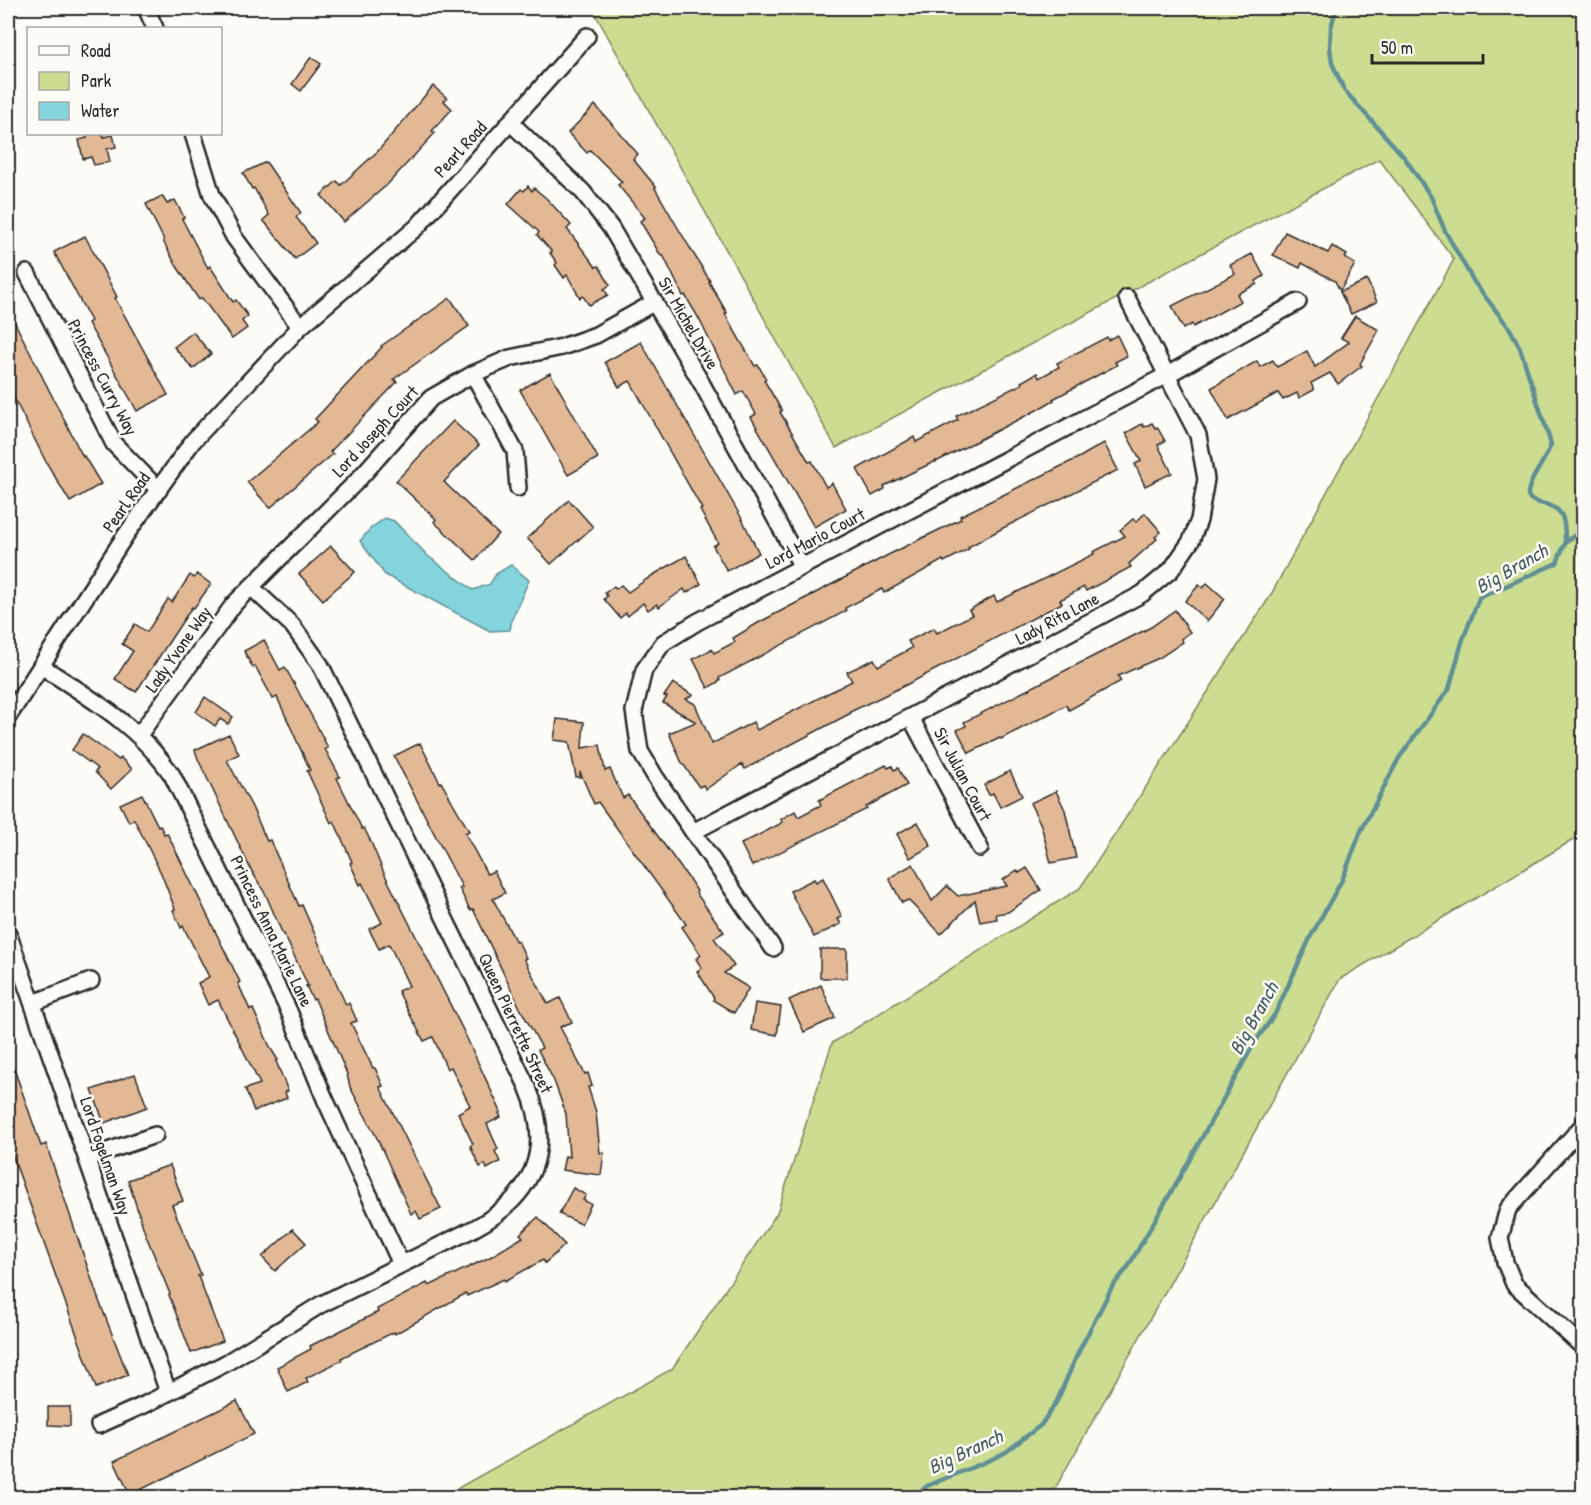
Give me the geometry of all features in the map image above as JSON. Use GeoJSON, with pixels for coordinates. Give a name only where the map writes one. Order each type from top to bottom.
{"type":"FeatureCollection","features":[{"type":"Feature","properties":{"kind":"street"},"geometry":{"type":"LineString","coordinates":[[146,8],[155,27]]}},
{"type":"Feature","properties":{"kind":"street","name":"Pearl Road"},"geometry":{"type":"LineString","coordinates":[[8,717],[126,536],[193,441],[300,327],[417,227],[587,36]]}},
{"type":"Feature","properties":{"kind":"street","name":"Sir Michel Drive"},"geometry":{"type":"LineString","coordinates":[[510,122],[583,192],[611,228],[702,384],[802,567]]}},
{"type":"Feature","properties":{"kind":"street"},"geometry":{"type":"LineString","coordinates":[[193,135],[212,195],[234,237],[300,327]]}},
{"type":"Feature","properties":{"kind":"street","name":"Princess Curry Way"},"geometry":{"type":"LineString","coordinates":[[27,273],[114,444],[159,490]]}},
{"type":"Feature","properties":{"kind":"street","name":"Lady Rita Lane"},"geometry":{"type":"LineString","coordinates":[[693,832],[1142,594],[1171,570],[1191,541],[1199,520],[1206,479],[1198,435],[1127,298]]}},
{"type":"Feature","properties":{"kind":"street","name":"Lord Joseph Court"},"geometry":{"type":"LineString","coordinates":[[251,587],[357,481],[431,398],[473,374],[510,358],[562,347],[596,335],[655,302]]}},
{"type":"Feature","properties":{"kind":"street","name":"Lord Mario Court"},"geometry":{"type":"LineString","coordinates":[[773,948],[640,751],[634,711],[644,670],[663,643],[697,622],[1167,375],[1298,302]]}},
{"type":"Feature","properties":{"kind":"street"},"geometry":{"type":"LineString","coordinates":[[473,374],[515,451],[518,488]]}},
{"type":"Feature","properties":{"kind":"street","name":"Lady Yvone Way"},"geometry":{"type":"LineString","coordinates":[[140,735],[212,632],[251,587]]}},
{"type":"Feature","properties":{"kind":"street","name":"Queen Pierrette Street"},"geometry":{"type":"LineString","coordinates":[[99,1425],[226,1363],[320,1305],[485,1223],[512,1203],[527,1182],[535,1160],[539,1133],[538,1117],[527,1086],[320,664],[292,625],[251,587]]}},
{"type":"Feature","properties":{"kind":"street","name":"Princess Anna Marie Lane"},"geometry":{"type":"LineString","coordinates":[[41,666],[140,735],[163,761],[192,812],[288,1009],[324,1099],[401,1264]]}},
{"type":"Feature","properties":{"kind":"street","name":"Sir Julian Court"},"geometry":{"type":"LineString","coordinates":[[910,718],[980,848]]}},
{"type":"Feature","properties":{"kind":"street","name":"Lord Fogelman Way"},"geometry":{"type":"LineString","coordinates":[[8,933],[168,1392]]}},
{"type":"Feature","properties":{"kind":"street"},"geometry":{"type":"LineString","coordinates":[[33,1003],[91,981]]}},
{"type":"Feature","properties":{"kind":"street"},"geometry":{"type":"LineString","coordinates":[[1584,1124],[1508,1209],[1500,1238],[1505,1262],[1514,1284],[1584,1348]]}},
{"type":"Feature","properties":{"kind":"street"},"geometry":{"type":"LineString","coordinates":[[87,1158],[155,1134]]}},
{"type":"Feature","properties":{"kind":"green space"},"geometry":{"type":"Polygon","coordinates":[[[592,8],[1583,8],[1583,834],[1340,979],[1056,1487],[1041,1497],[440,1498],[672,1369],[777,1213],[832,1043],[1080,888],[1269,598],[1454,259],[1379,159],[836,448],[592,8]]]}},
{"type":"Feature","properties":{"kind":"water"},"geometry":{"type":"Polygon","coordinates":[[[385,518],[394,521],[428,556],[473,590],[490,584],[496,574],[511,565],[529,580],[512,619],[510,630],[490,631],[385,575],[360,541],[371,528],[385,518]]]}},
{"type":"Feature","properties":{"kind":"building"},"geometry":{"type":"Polygon","coordinates":[[[311,57],[321,64],[301,91],[292,84],[311,57]]]}},
{"type":"Feature","properties":{"kind":"building"},"geometry":{"type":"Polygon","coordinates":[[[433,86],[447,98],[444,101],[452,109],[432,131],[435,133],[387,185],[344,222],[321,195],[337,181],[341,185],[378,151],[433,86]]]}},
{"type":"Feature","properties":{"kind":"building"},"geometry":{"type":"Polygon","coordinates":[[[595,105],[638,154],[633,159],[656,187],[710,281],[727,313],[725,314],[755,366],[758,365],[766,379],[764,380],[782,411],[780,412],[809,462],[812,461],[826,487],[832,483],[846,509],[814,527],[751,417],[756,414],[743,391],[737,395],[698,317],[685,295],[683,296],[663,255],[661,256],[640,221],[645,218],[618,185],[622,182],[590,150],[587,153],[568,133],[595,105]]]}},
{"type":"Feature","properties":{"kind":"building"},"geometry":{"type":"Polygon","coordinates":[[[86,135],[103,135],[104,137],[113,135],[116,147],[107,149],[110,162],[94,165],[91,157],[83,159],[79,140],[87,138],[86,135]]]}},
{"type":"Feature","properties":{"kind":"building"},"geometry":{"type":"Polygon","coordinates":[[[266,162],[301,213],[296,217],[316,243],[295,259],[263,220],[269,215],[243,173],[266,162]]]}},
{"type":"Feature","properties":{"kind":"building"},"geometry":{"type":"Polygon","coordinates":[[[528,186],[532,191],[534,188],[546,198],[571,225],[567,229],[596,267],[599,266],[610,285],[604,289],[608,295],[589,305],[583,296],[580,298],[567,275],[564,278],[555,265],[557,263],[550,253],[552,252],[537,235],[539,232],[508,204],[521,189],[524,191],[528,186]]]}},
{"type":"Feature","properties":{"kind":"building"},"geometry":{"type":"Polygon","coordinates":[[[162,196],[167,204],[175,200],[184,217],[182,219],[208,268],[210,266],[233,302],[236,300],[248,316],[242,321],[247,328],[232,339],[202,298],[199,300],[163,241],[146,204],[162,196]]]}},
{"type":"Feature","properties":{"kind":"building"},"geometry":{"type":"Polygon","coordinates":[[[1285,232],[1328,253],[1332,246],[1347,255],[1345,258],[1355,264],[1340,291],[1335,281],[1302,263],[1300,268],[1273,255],[1285,232]]]}},
{"type":"Feature","properties":{"kind":"building"},"geometry":{"type":"Polygon","coordinates":[[[85,236],[117,297],[115,298],[168,395],[137,411],[88,323],[91,321],[54,252],[85,236]]]}},
{"type":"Feature","properties":{"kind":"building"},"geometry":{"type":"Polygon","coordinates":[[[1252,254],[1264,276],[1256,281],[1257,284],[1237,294],[1241,301],[1193,327],[1192,324],[1183,329],[1172,306],[1235,274],[1230,265],[1252,254]]]}},
{"type":"Feature","properties":{"kind":"building"},"geometry":{"type":"Polygon","coordinates":[[[1367,280],[1377,302],[1351,314],[1340,292],[1367,280]]]}},
{"type":"Feature","properties":{"kind":"building"},"geometry":{"type":"Polygon","coordinates":[[[450,298],[469,326],[394,379],[397,382],[330,452],[333,454],[270,508],[247,482],[318,422],[315,419],[381,346],[450,298]]]}},
{"type":"Feature","properties":{"kind":"building"},"geometry":{"type":"Polygon","coordinates":[[[8,309],[83,457],[101,484],[70,502],[46,462],[8,386],[8,309]]]}},
{"type":"Feature","properties":{"kind":"building"},"geometry":{"type":"Polygon","coordinates":[[[1355,316],[1379,330],[1360,364],[1362,366],[1338,384],[1330,373],[1311,383],[1314,390],[1299,398],[1297,393],[1283,400],[1278,393],[1228,420],[1211,388],[1257,361],[1260,367],[1273,360],[1277,367],[1307,351],[1315,367],[1349,342],[1341,338],[1355,316]]]}},
{"type":"Feature","properties":{"kind":"building"},"geometry":{"type":"Polygon","coordinates":[[[193,332],[211,354],[193,369],[174,347],[193,332]]]}},
{"type":"Feature","properties":{"kind":"building"},"geometry":{"type":"Polygon","coordinates":[[[1117,335],[1127,356],[1115,362],[1117,365],[1035,411],[884,486],[885,489],[872,496],[857,469],[914,437],[916,442],[958,420],[956,416],[1022,384],[1021,382],[1037,373],[1039,378],[1059,367],[1057,363],[1107,337],[1108,340],[1117,335]]]}},
{"type":"Feature","properties":{"kind":"building"},"geometry":{"type":"Polygon","coordinates":[[[641,342],[741,517],[759,553],[727,571],[713,546],[718,543],[700,510],[702,509],[630,381],[619,387],[605,362],[641,342]]]}},
{"type":"Feature","properties":{"kind":"building"},"geometry":{"type":"Polygon","coordinates":[[[550,373],[598,458],[568,475],[520,390],[550,373]]]}},
{"type":"Feature","properties":{"kind":"building"},"geometry":{"type":"Polygon","coordinates":[[[453,421],[479,445],[444,482],[498,534],[475,560],[434,522],[436,519],[396,481],[453,421]]]}},
{"type":"Feature","properties":{"kind":"building"},"geometry":{"type":"Polygon","coordinates":[[[1152,423],[1165,441],[1158,445],[1172,473],[1145,486],[1135,464],[1141,461],[1126,433],[1142,424],[1144,427],[1152,423]]]}},
{"type":"Feature","properties":{"kind":"building"},"geometry":{"type":"Polygon","coordinates":[[[1104,443],[1118,470],[1003,528],[968,547],[969,549],[944,562],[943,560],[884,593],[882,589],[845,608],[846,611],[719,678],[720,681],[708,688],[693,659],[712,649],[714,653],[735,642],[733,638],[758,623],[1104,443]]]}},
{"type":"Feature","properties":{"kind":"building"},"geometry":{"type":"Polygon","coordinates":[[[569,500],[593,527],[551,564],[527,538],[569,500]]]}},
{"type":"Feature","properties":{"kind":"building"},"geometry":{"type":"Polygon","coordinates":[[[1145,513],[1161,532],[1155,537],[1157,539],[1129,564],[1131,567],[1086,591],[1084,587],[1060,600],[1062,603],[745,769],[742,764],[706,789],[703,785],[699,787],[681,761],[669,733],[696,722],[663,703],[667,697],[664,696],[673,683],[693,695],[686,699],[695,704],[712,744],[753,722],[757,730],[852,681],[847,672],[874,659],[878,666],[912,648],[908,641],[934,628],[937,633],[972,615],[969,610],[994,596],[997,602],[1094,554],[1093,552],[1125,536],[1120,530],[1133,519],[1136,522],[1145,513]]]}},
{"type":"Feature","properties":{"kind":"building"},"geometry":{"type":"Polygon","coordinates":[[[331,546],[355,572],[323,600],[299,574],[331,546]]]}},
{"type":"Feature","properties":{"kind":"building"},"geometry":{"type":"Polygon","coordinates":[[[686,556],[701,584],[686,593],[684,589],[659,607],[657,604],[648,610],[643,603],[628,616],[626,613],[620,618],[604,599],[607,596],[605,593],[614,586],[616,589],[621,585],[628,592],[686,556]]]}},
{"type":"Feature","properties":{"kind":"building"},"geometry":{"type":"Polygon","coordinates":[[[197,574],[211,584],[194,608],[192,607],[136,692],[115,679],[133,651],[122,644],[135,624],[147,632],[168,599],[172,602],[190,575],[194,578],[197,574]]]}},
{"type":"Feature","properties":{"kind":"building"},"geometry":{"type":"Polygon","coordinates":[[[1207,583],[1225,599],[1207,621],[1185,601],[1199,585],[1203,588],[1207,583]]]}},
{"type":"Feature","properties":{"kind":"building"},"geometry":{"type":"Polygon","coordinates":[[[1175,610],[1190,632],[1181,639],[1183,642],[1159,658],[1118,676],[1121,681],[1069,710],[1066,705],[969,753],[957,730],[966,726],[964,722],[1151,627],[1175,610]]]}},
{"type":"Feature","properties":{"kind":"building"},"geometry":{"type":"Polygon","coordinates":[[[264,640],[280,670],[285,667],[317,726],[328,748],[325,749],[340,777],[337,778],[362,829],[364,828],[371,842],[501,1112],[499,1113],[501,1117],[487,1124],[498,1149],[495,1151],[500,1162],[487,1169],[485,1164],[480,1167],[470,1146],[473,1144],[458,1113],[470,1106],[451,1067],[447,1069],[433,1037],[424,1041],[398,991],[409,986],[389,944],[379,949],[369,929],[382,923],[362,883],[360,885],[334,821],[331,823],[277,697],[273,699],[244,651],[264,640]]]}},
{"type":"Feature","properties":{"kind":"building"},"geometry":{"type":"Polygon","coordinates":[[[205,697],[233,717],[228,724],[220,719],[215,726],[196,712],[205,697]]]}},
{"type":"Feature","properties":{"kind":"building"},"geometry":{"type":"Polygon","coordinates":[[[557,719],[584,722],[582,748],[600,745],[605,771],[610,769],[623,798],[628,795],[724,932],[714,938],[734,966],[724,973],[749,988],[734,1013],[713,1000],[714,998],[697,971],[702,968],[696,959],[701,955],[682,927],[686,924],[598,802],[594,804],[580,772],[580,777],[576,777],[569,742],[554,740],[557,719]]]}},
{"type":"Feature","properties":{"kind":"building"},"geometry":{"type":"Polygon","coordinates":[[[83,734],[119,760],[121,758],[132,769],[111,789],[95,772],[98,769],[72,750],[83,734]]]}},
{"type":"Feature","properties":{"kind":"building"},"geometry":{"type":"Polygon","coordinates":[[[229,734],[239,754],[227,760],[267,841],[270,840],[299,906],[302,905],[346,1005],[349,1003],[357,1021],[351,1023],[375,1068],[383,1086],[380,1087],[441,1209],[420,1219],[416,1211],[411,1214],[378,1140],[350,1087],[347,1074],[315,999],[313,1000],[306,986],[308,986],[266,895],[251,870],[198,759],[195,750],[229,734]]]}},
{"type":"Feature","properties":{"kind":"building"},"geometry":{"type":"Polygon","coordinates":[[[420,743],[440,783],[469,831],[465,833],[487,874],[494,871],[505,893],[493,899],[516,942],[518,941],[526,958],[524,959],[548,1004],[560,998],[572,1022],[560,1027],[585,1074],[588,1073],[592,1086],[588,1087],[596,1112],[600,1153],[604,1153],[601,1175],[562,1170],[565,1156],[569,1157],[566,1114],[554,1081],[538,1050],[542,1048],[520,1008],[473,909],[470,910],[459,888],[462,887],[394,756],[420,743]]]}},
{"type":"Feature","properties":{"kind":"building"},"geometry":{"type":"Polygon","coordinates":[[[886,765],[888,768],[892,766],[894,770],[898,768],[907,785],[866,807],[867,809],[752,866],[741,844],[778,825],[782,822],[781,819],[795,811],[798,817],[821,805],[819,800],[886,765]]]}},
{"type":"Feature","properties":{"kind":"building"},"geometry":{"type":"Polygon","coordinates":[[[1010,771],[1022,796],[1000,807],[993,793],[989,795],[984,785],[1010,771]]]}},
{"type":"Feature","properties":{"kind":"building"},"geometry":{"type":"Polygon","coordinates":[[[1056,791],[1065,810],[1076,858],[1051,863],[1041,825],[1030,803],[1056,791]]]}},
{"type":"Feature","properties":{"kind":"building"},"geometry":{"type":"Polygon","coordinates":[[[142,794],[158,826],[160,825],[164,834],[167,833],[240,982],[238,983],[250,1010],[253,1009],[278,1060],[276,1061],[288,1091],[285,1092],[287,1098],[254,1111],[245,1089],[260,1084],[218,1000],[208,1005],[198,983],[209,977],[183,926],[181,928],[161,873],[134,819],[129,822],[120,804],[142,794]]]}},
{"type":"Feature","properties":{"kind":"building"},"geometry":{"type":"Polygon","coordinates":[[[918,822],[931,846],[910,858],[897,834],[918,822]]]}},
{"type":"Feature","properties":{"kind":"building"},"geometry":{"type":"Polygon","coordinates":[[[913,864],[932,901],[947,886],[958,896],[1007,886],[1003,880],[1017,870],[1019,873],[1027,868],[1041,890],[1008,912],[996,914],[997,919],[980,922],[975,900],[941,934],[908,900],[902,903],[889,878],[913,864]]]}},
{"type":"Feature","properties":{"kind":"building"},"geometry":{"type":"Polygon","coordinates":[[[823,878],[842,917],[838,919],[841,924],[814,937],[790,891],[814,879],[816,882],[823,878]]]}},
{"type":"Feature","properties":{"kind":"building"},"geometry":{"type":"Polygon","coordinates":[[[820,949],[847,949],[847,978],[820,978],[820,949]]]}},
{"type":"Feature","properties":{"kind":"building"},"geometry":{"type":"Polygon","coordinates":[[[821,985],[835,1018],[804,1032],[789,1000],[821,985]]]}},
{"type":"Feature","properties":{"kind":"building"},"geometry":{"type":"Polygon","coordinates":[[[755,1003],[781,1007],[777,1035],[751,1030],[755,1003]]]}},
{"type":"Feature","properties":{"kind":"building"},"geometry":{"type":"Polygon","coordinates":[[[8,1054],[41,1146],[46,1144],[98,1298],[128,1375],[96,1388],[8,1143],[8,1054]]]}},
{"type":"Feature","properties":{"kind":"building"},"geometry":{"type":"Polygon","coordinates":[[[135,1074],[147,1107],[104,1123],[92,1090],[135,1074]]]}},
{"type":"Feature","properties":{"kind":"building"},"geometry":{"type":"Polygon","coordinates":[[[170,1165],[183,1201],[172,1205],[201,1275],[198,1276],[223,1341],[191,1353],[145,1233],[128,1180],[170,1165]]]}},
{"type":"Feature","properties":{"kind":"building"},"geometry":{"type":"Polygon","coordinates":[[[573,1188],[586,1195],[583,1200],[591,1204],[581,1224],[559,1214],[573,1188]]]}},
{"type":"Feature","properties":{"kind":"building"},"geometry":{"type":"Polygon","coordinates":[[[538,1217],[565,1245],[545,1263],[543,1260],[505,1281],[504,1279],[467,1296],[466,1293],[395,1334],[394,1332],[341,1358],[342,1360],[306,1378],[308,1382],[288,1392],[277,1367],[311,1349],[310,1346],[378,1312],[377,1309],[427,1283],[429,1286],[490,1257],[523,1237],[520,1234],[538,1217]]]}},
{"type":"Feature","properties":{"kind":"building"},"geometry":{"type":"Polygon","coordinates":[[[293,1229],[306,1243],[275,1271],[262,1257],[293,1229]]]}},
{"type":"Feature","properties":{"kind":"building"},"geometry":{"type":"Polygon","coordinates":[[[237,1401],[254,1434],[130,1495],[114,1461],[237,1401]]]}},
{"type":"Feature","properties":{"kind":"building"},"geometry":{"type":"Polygon","coordinates":[[[48,1407],[70,1407],[70,1426],[48,1425],[48,1407]]]}},
{"type":"Feature","properties":{"kind":"waterway"},"geometry":{"type":"LineString","coordinates":[[1336,8],[1331,28],[1330,48],[1332,63],[1344,90],[1405,158],[1431,197],[1445,231],[1474,282],[1510,329],[1520,348],[1551,444],[1530,484],[1528,496],[1533,501],[1554,507],[1562,515],[1565,541]]}},
{"type":"Feature","properties":{"kind":"waterway","name":"Big Branch"},"geometry":{"type":"LineString","coordinates":[[913,1498],[927,1486],[1006,1452],[1041,1425],[1057,1401],[1078,1353],[1112,1287],[1128,1267],[1255,1042],[1275,1014],[1311,936],[1342,880],[1361,831],[1399,758],[1449,689],[1462,642],[1479,598],[1557,563],[1563,547],[1569,540],[1584,533]]}}]}
